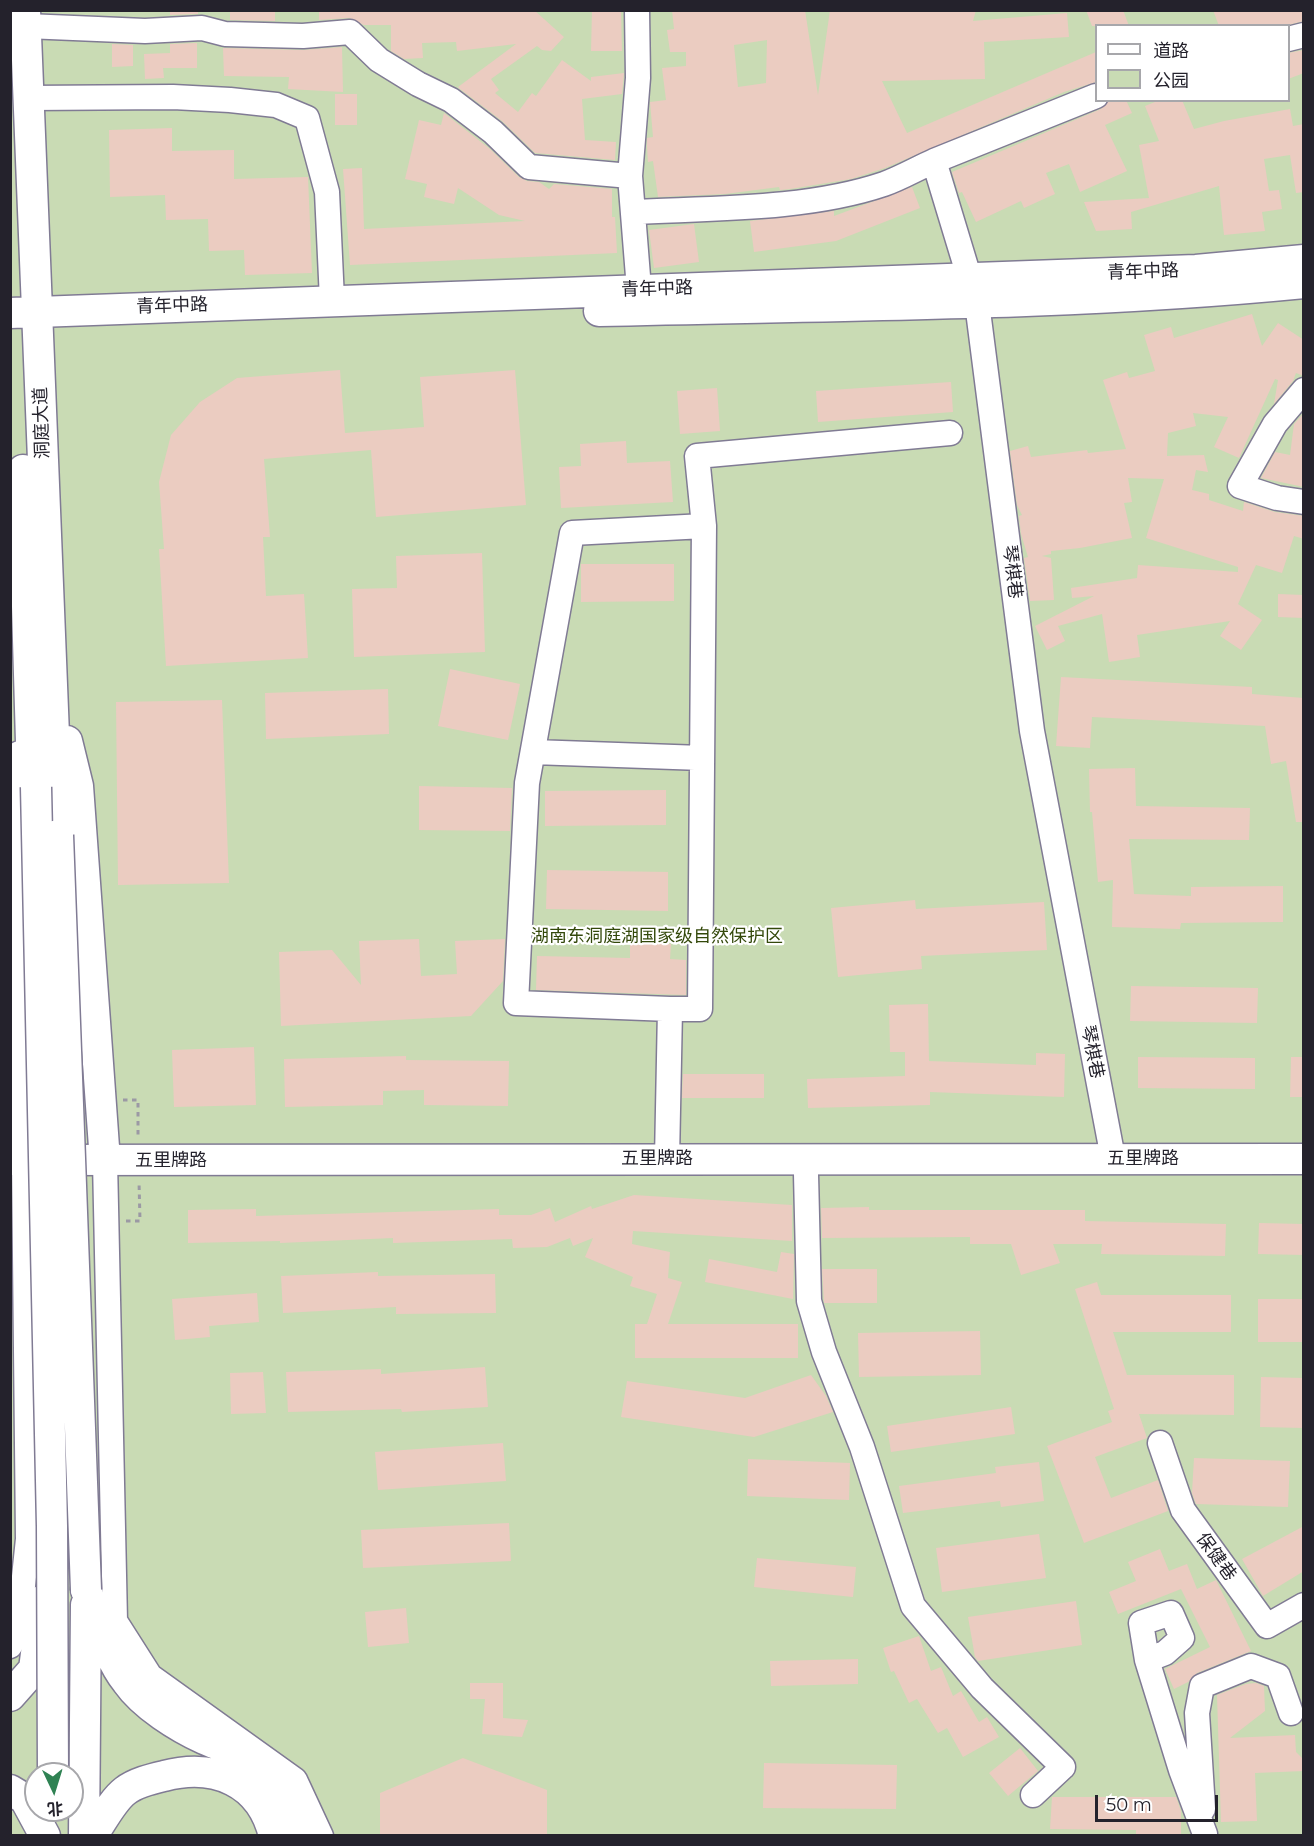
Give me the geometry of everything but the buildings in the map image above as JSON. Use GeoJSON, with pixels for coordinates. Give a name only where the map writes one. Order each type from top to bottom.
{"type":"FeatureCollection","features":[{"type":"Feature","properties":{"kind":"main road","name":"洞庭大道"},"geometry":{"type":"LineString","coordinates":[[23,319],[29,98],[25,18]]}},
{"type":"Feature","properties":{"kind":"main road","name":"洞庭大道"},"geometry":{"type":"LineString","coordinates":[[10,152],[23,319],[40,689],[58,836],[86,1590],[84,1836]]}},
{"type":"Feature","properties":{"kind":"main road","name":"青年中路"},"geometry":{"type":"LineString","coordinates":[[23,319],[974,290],[1304,260]]}},
{"type":"Feature","properties":{"kind":"main road","name":"青年中路"},"geometry":{"type":"LineString","coordinates":[[23,319],[332,300],[639,290],[974,290],[1197,294],[1304,283]]}},
{"type":"Feature","properties":{"kind":"main road","name":"洞庭大道"},"geometry":{"type":"LineString","coordinates":[[40,689],[32,776],[36,787],[52,1526]]}},
{"type":"Feature","properties":{"kind":"main road"},"geometry":{"type":"LineString","coordinates":[[17,1167],[17,775],[40,689]]}},
{"type":"Feature","properties":{"kind":"main road"},"geometry":{"type":"LineString","coordinates":[[40,689],[78,786],[105,1169]]}},
{"type":"Feature","properties":{"kind":"main road","name":"五里牌路"},"geometry":{"type":"LineString","coordinates":[[105,1169],[667,1160],[1304,1159]]}},
{"type":"Feature","properties":{"kind":"main road","name":"五里牌路"},"geometry":{"type":"LineString","coordinates":[[17,1167],[806,1174],[1304,1174]]}},
{"type":"Feature","properties":{"kind":"main road"},"geometry":{"type":"LineString","coordinates":[[10,1696],[34,1669],[52,1526]]}},
{"type":"Feature","properties":{"kind":"main road"},"geometry":{"type":"LineString","coordinates":[[52,1526],[53,1762]]}},
{"type":"Feature","properties":{"kind":"main road"},"geometry":{"type":"LineString","coordinates":[[86,1590],[113,1657],[127,1683],[173,1724],[232,1751],[259,1771],[277,1789],[293,1814],[300,1836]]}},
{"type":"Feature","properties":{"kind":"main road"},"geometry":{"type":"LineString","coordinates":[[92,1836],[124,1791],[150,1779],[186,1770],[221,1774],[244,1788],[259,1801],[270,1819],[274,1836]]}},
{"type":"Feature","properties":{"kind":"main road"},"geometry":{"type":"LineString","coordinates":[[10,1790],[25,1799],[45,1836]]}},
{"type":"Feature","properties":{"kind":"street"},"geometry":{"type":"LineString","coordinates":[[637,10],[638,78],[630,176],[639,290]]}},
{"type":"Feature","properties":{"kind":"street"},"geometry":{"type":"LineString","coordinates":[[25,18],[145,31],[202,28],[225,34],[303,36],[350,33],[379,60],[418,84],[451,100],[493,132],[529,167],[630,176]]}},
{"type":"Feature","properties":{"kind":"street"},"geometry":{"type":"LineString","coordinates":[[633,212],[767,205],[830,196],[884,184],[934,161],[1095,96]]}},
{"type":"Feature","properties":{"kind":"street"},"geometry":{"type":"LineString","coordinates":[[29,98],[173,97],[230,100],[276,105],[307,118],[327,192],[332,300]]}},
{"type":"Feature","properties":{"kind":"street","name":"琴棋巷"},"geometry":{"type":"LineString","coordinates":[[934,161],[974,290],[1032,730],[1113,1158]]}},
{"type":"Feature","properties":{"kind":"street"},"geometry":{"type":"LineString","coordinates":[[1304,390],[1275,424],[1240,486],[1277,498],[1304,502]]}},
{"type":"Feature","properties":{"kind":"street"},"geometry":{"type":"LineString","coordinates":[[704,526],[572,532],[527,783],[516,1003],[700,1009],[704,526],[697,456],[950,433]]}},
{"type":"Feature","properties":{"kind":"street"},"geometry":{"type":"LineString","coordinates":[[533,752],[702,758]]}},
{"type":"Feature","properties":{"kind":"street"},"geometry":{"type":"LineString","coordinates":[[667,1160],[670,1009]]}},
{"type":"Feature","properties":{"kind":"street"},"geometry":{"type":"LineString","coordinates":[[10,1586],[17,1422],[17,1167]]}},
{"type":"Feature","properties":{"kind":"street"},"geometry":{"type":"LineString","coordinates":[[105,1169],[115,1621],[150,1676],[295,1780],[321,1836]]}},
{"type":"Feature","properties":{"kind":"street"},"geometry":{"type":"LineString","coordinates":[[806,1174],[809,1301],[824,1352],[862,1447],[913,1606],[982,1688],[1063,1767],[1033,1795]]}},
{"type":"Feature","properties":{"kind":"street"},"geometry":{"type":"LineString","coordinates":[[10,1342],[28,1539],[18,1633],[10,1646]]}},
{"type":"Feature","properties":{"kind":"street","name":"保健巷"},"geometry":{"type":"LineString","coordinates":[[1160,1443],[1183,1510],[1267,1626],[1304,1605]]}},
{"type":"Feature","properties":{"kind":"street"},"geometry":{"type":"LineString","coordinates":[[1147,1660],[1181,1770],[1205,1835]]}},
{"type":"Feature","properties":{"kind":"street"},"geometry":{"type":"LineString","coordinates":[[1205,1835],[1197,1713],[1202,1686],[1251,1666],[1278,1676],[1291,1713]]}},
{"type":"Feature","properties":{"kind":"green space","name":"湖南东洞庭湖国家级自然保护区"},"geometry":{"type":"Polygon","coordinates":[[[11,11],[1303,11],[1303,1835],[11,1835],[11,11]]]}}]}
